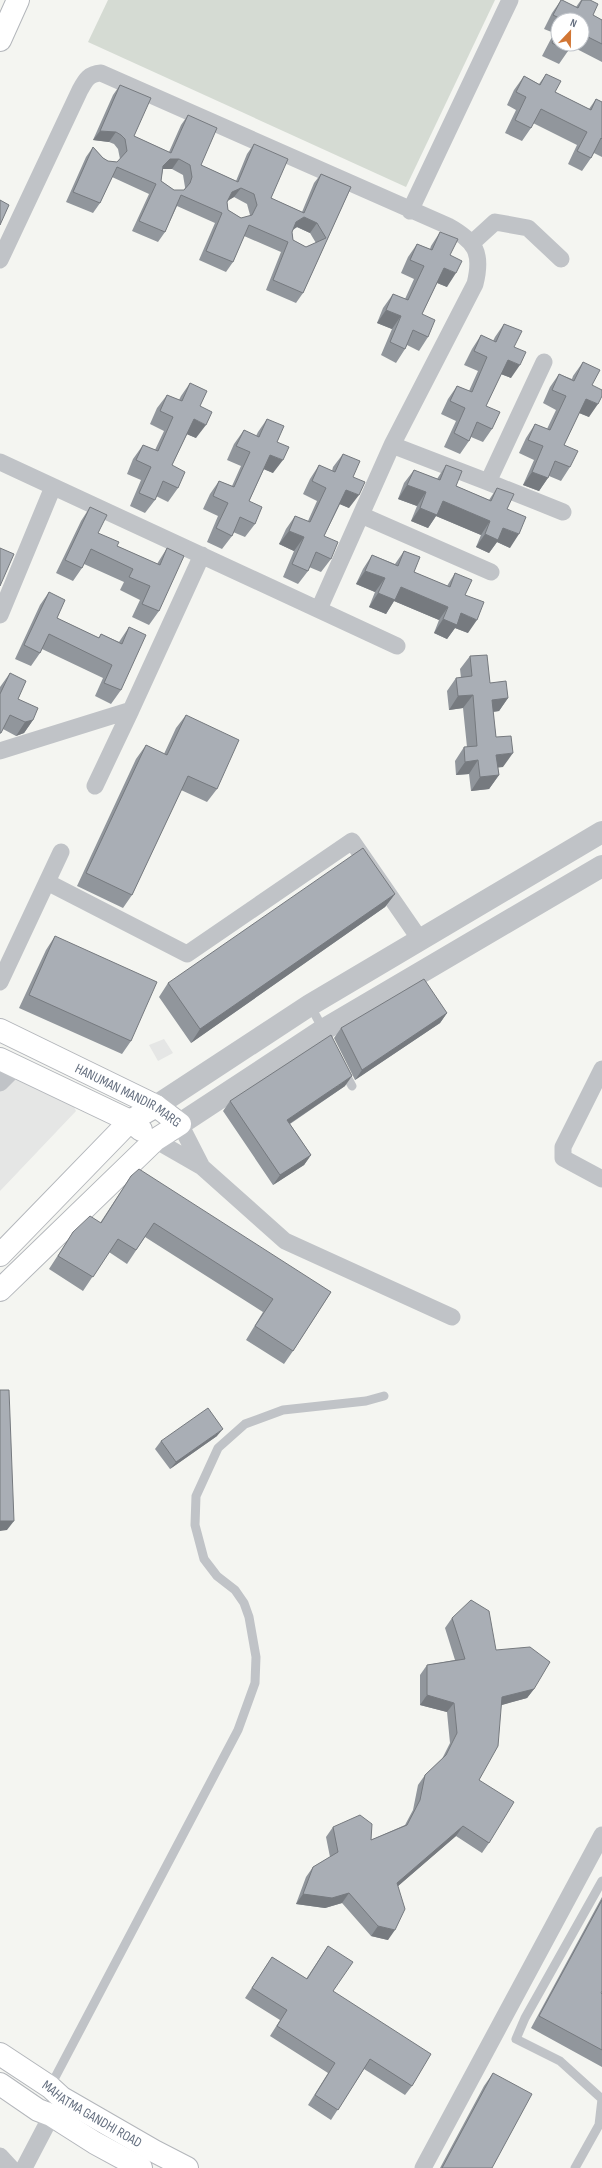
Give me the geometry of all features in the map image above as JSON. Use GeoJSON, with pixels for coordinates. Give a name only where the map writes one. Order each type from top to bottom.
{"type":"FeatureCollection","features":[{"type":"Feature","properties":{"kind":"main road"},"geometry":{"type":"LineString","coordinates":[[0,40],[18,0]]}},
{"type":"Feature","properties":{"kind":"main road","name":"HANUMAN MANDIR MARG"},"geometry":{"type":"LineString","coordinates":[[0,1030],[156,1106],[180,1124]]}},
{"type":"Feature","properties":{"kind":"main road","name":"HANUMAN MANDIR MARG"},"geometry":{"type":"LineString","coordinates":[[8,1063],[130,1121],[155,1140]]}},
{"type":"Feature","properties":{"kind":"main road"},"geometry":{"type":"LineString","coordinates":[[66,1091],[79,1068]]}},
{"type":"Feature","properties":{"kind":"main road"},"geometry":{"type":"LineString","coordinates":[[0,1255],[130,1121],[156,1106]]}},
{"type":"Feature","properties":{"kind":"main road"},"geometry":{"type":"LineString","coordinates":[[0,1290],[155,1140],[180,1124]]}},
{"type":"Feature","properties":{"kind":"main road","name":"MAHATMA GANDHI ROAD"},"geometry":{"type":"LineString","coordinates":[[0,2054],[54,2100],[95,2143],[141,2168]]}},
{"type":"Feature","properties":{"kind":"main road","name":"MAHATMA GANDHI ROAD"},"geometry":{"type":"LineString","coordinates":[[0,2084],[38,2110],[54,2100]]}},
{"type":"Feature","properties":{"kind":"main road","name":"MAHATMA GANDHI ROAD"},"geometry":{"type":"LineString","coordinates":[[54,2100],[187,2168]]}},
{"type":"Feature","properties":{"kind":"street"},"geometry":{"type":"LineString","coordinates":[[410,211],[510,0]]}},
{"type":"Feature","properties":{"kind":"street"},"geometry":{"type":"LineString","coordinates":[[0,260],[80,90],[87,77],[93,73],[110,75],[410,211],[448,226],[462,234],[472,243],[478,253],[478,273],[475,284],[392,445],[319,610]]}},
{"type":"Feature","properties":{"kind":"street"},"geometry":{"type":"LineString","coordinates":[[472,243],[495,222],[528,228],[561,259]]}},
{"type":"Feature","properties":{"kind":"street"},"geometry":{"type":"LineString","coordinates":[[488,482],[544,362]]}},
{"type":"Feature","properties":{"kind":"street"},"geometry":{"type":"LineString","coordinates":[[392,445],[563,512]]}},
{"type":"Feature","properties":{"kind":"street"},"geometry":{"type":"LineString","coordinates":[[0,462],[397,646]]}},
{"type":"Feature","properties":{"kind":"street"},"geometry":{"type":"LineString","coordinates":[[0,615],[54,486]]}},
{"type":"Feature","properties":{"kind":"street"},"geometry":{"type":"LineString","coordinates":[[361,515],[491,572]]}},
{"type":"Feature","properties":{"kind":"street"},"geometry":{"type":"LineString","coordinates":[[95,786],[202,555]]}},
{"type":"Feature","properties":{"kind":"street"},"geometry":{"type":"LineString","coordinates":[[0,751],[131,710]]}},
{"type":"Feature","properties":{"kind":"street"},"geometry":{"type":"LineString","coordinates":[[156,1106],[310,1005],[421,941],[602,832]]}},
{"type":"Feature","properties":{"kind":"street"},"geometry":{"type":"LineString","coordinates":[[47,882],[187,954],[352,841],[421,941]]}},
{"type":"Feature","properties":{"kind":"street"},"geometry":{"type":"LineString","coordinates":[[0,982],[61,852]]}},
{"type":"Feature","properties":{"kind":"street"},"geometry":{"type":"LineString","coordinates":[[180,1124],[325,1033],[602,866]]}},
{"type":"Feature","properties":{"kind":"street"},"geometry":{"type":"LineString","coordinates":[[0,1083],[8,1063]]}},
{"type":"Feature","properties":{"kind":"street"},"geometry":{"type":"LineString","coordinates":[[602,1069],[563,1147],[563,1158],[602,1179]]}},
{"type":"Feature","properties":{"kind":"street","name":"HANUMAN MANDIR MARG"},"geometry":{"type":"LineString","coordinates":[[180,1124],[202,1166]]}},
{"type":"Feature","properties":{"kind":"street","name":"HANUMAN MANDIR MARG"},"geometry":{"type":"LineString","coordinates":[[155,1140],[202,1166]]}},
{"type":"Feature","properties":{"kind":"street"},"geometry":{"type":"LineString","coordinates":[[202,1166],[285,1241],[452,1317]]}},
{"type":"Feature","properties":{"kind":"street"},"geometry":{"type":"LineString","coordinates":[[423,2168],[602,1834]]}},
{"type":"Feature","properties":{"kind":"street"},"geometry":{"type":"LineString","coordinates":[[24,2168],[54,2100]]}},
{"type":"Feature","properties":{"kind":"street"},"geometry":{"type":"LineString","coordinates":[[0,2156],[11,2168]]}},
{"type":"Feature","properties":{"kind":"lane"},"geometry":{"type":"LineString","coordinates":[[310,1005],[325,1033]]}},
{"type":"Feature","properties":{"kind":"lane"},"geometry":{"type":"LineString","coordinates":[[341,1065],[352,1086]]}},
{"type":"Feature","properties":{"kind":"lane"},"geometry":{"type":"LineString","coordinates":[[54,2100],[238,1730],[255,1683],[256,1657],[250,1617],[244,1603],[235,1590],[217,1576],[204,1560],[196,1525],[196,1496],[218,1448],[245,1424],[283,1410],[366,1401],[384,1396]]}},
{"type":"Feature","properties":{"kind":"lane"},"geometry":{"type":"LineString","coordinates":[[575,2168],[599,2125],[602,2099],[560,2061],[516,2039],[525,2018],[602,1881]]}},
{"type":"Feature","properties":{"kind":"shaded area"},"geometry":{"type":"Polygon","coordinates":[[[108,0],[495,0],[406,187],[88,42],[108,0]]]}},
{"type":"Feature","properties":{"kind":"shaded area"},"geometry":{"type":"Polygon","coordinates":[[[164,1039],[173,1053],[158,1061],[149,1045],[164,1039]]]}},
{"type":"Feature","properties":{"kind":"shaded area"},"geometry":{"type":"Polygon","coordinates":[[[0,1058],[62,1084],[76,1111],[0,1191],[0,1058]]]}},
{"type":"Feature","properties":{"kind":"building"},"geometry":{"type":"Polygon","coordinates":[[[561,0],[578,8],[582,0],[590,0],[598,4],[593,15],[602,20],[602,44],[590,38],[590,12],[555,12],[561,0]]]}},
{"type":"Feature","properties":{"kind":"building"},"geometry":{"type":"Polygon","coordinates":[[[546,74],[561,81],[555,92],[591,110],[596,99],[602,102],[602,139],[601,138],[591,158],[577,151],[587,132],[541,109],[531,128],[515,120],[526,97],[516,92],[524,76],[540,85],[546,74]]]}},
{"type":"Feature","properties":{"kind":"building"},"geometry":{"type":"Polygon","coordinates":[[[120,85],[151,98],[134,136],[171,153],[188,115],[217,128],[201,165],[238,182],[254,144],[288,159],[271,198],[304,213],[321,174],[351,187],[303,293],[273,280],[288,242],[249,225],[233,262],[206,251],[222,213],[181,195],[165,232],[139,221],[156,184],[117,167],[100,203],[73,192],[93,147],[103,158],[108,161],[117,162],[127,151],[125,139],[121,135],[116,132],[100,131],[120,85]],[[170,159],[163,166],[161,181],[174,190],[184,190],[190,183],[192,177],[190,165],[179,159],[170,159]],[[241,188],[232,192],[227,202],[228,210],[241,218],[252,215],[257,205],[254,194],[241,188]],[[304,217],[296,222],[292,232],[293,240],[306,247],[326,238],[317,223],[304,217]]]}},
{"type":"Feature","properties":{"kind":"building"},"geometry":{"type":"Polygon","coordinates":[[[0,200],[9,205],[0,225],[0,200]]]}},
{"type":"Feature","properties":{"kind":"building"},"geometry":{"type":"Polygon","coordinates":[[[440,232],[458,239],[450,255],[462,261],[456,273],[444,268],[422,314],[435,320],[428,337],[413,330],[405,349],[390,342],[401,316],[386,310],[393,294],[408,300],[424,266],[410,260],[417,244],[432,250],[440,232]]]}},
{"type":"Feature","properties":{"kind":"building"},"geometry":{"type":"Polygon","coordinates":[[[504,324],[522,331],[514,347],[526,352],[520,365],[508,360],[486,406],[500,412],[492,429],[477,422],[469,441],[454,433],[465,408],[450,401],[457,386],[472,392],[487,357],[474,351],[481,335],[496,342],[504,324]]]}},
{"type":"Feature","properties":{"kind":"building"},"geometry":{"type":"Polygon","coordinates":[[[583,362],[600,370],[592,385],[602,390],[602,396],[598,404],[586,399],[564,445],[578,451],[570,467],[555,461],[548,478],[532,472],[543,446],[528,440],[535,424],[550,430],[566,396],[552,390],[559,374],[574,381],[583,362]]]}},
{"type":"Feature","properties":{"kind":"building"},"geometry":{"type":"Polygon","coordinates":[[[190,383],[207,391],[200,406],[212,412],[206,425],[194,419],[172,465],[185,472],[178,488],[163,481],[155,500],[139,493],[151,467],[136,460],[143,445],[158,451],[173,417],[160,411],[167,395],[182,401],[190,383]]]}},
{"type":"Feature","properties":{"kind":"building"},"geometry":{"type":"Polygon","coordinates":[[[267,419],[284,426],[277,442],[289,447],[283,460],[270,455],[249,501],[262,507],[255,524],[240,517],[232,536],[216,528],[228,503],[213,496],[219,481],[234,487],[250,452],[236,446],[244,430],[259,437],[267,419]]]}},
{"type":"Feature","properties":{"kind":"building"},"geometry":{"type":"Polygon","coordinates":[[[343,454],[360,461],[353,477],[365,482],[359,495],[346,490],[324,536],[338,542],[331,559],[316,552],[308,571],[292,564],[304,537],[289,531],[295,516],[310,522],[326,488],[312,481],[319,465],[335,472],[343,454]]]}},
{"type":"Feature","properties":{"kind":"building"},"geometry":{"type":"Polygon","coordinates":[[[446,465],[462,471],[456,486],[491,501],[497,488],[514,494],[507,509],[526,517],[519,534],[503,528],[498,540],[485,534],[490,521],[443,501],[437,515],[420,508],[426,492],[407,485],[414,470],[440,480],[446,465]]]}},
{"type":"Feature","properties":{"kind":"building"},"geometry":{"type":"Polygon","coordinates":[[[90,507],[107,515],[98,533],[119,542],[117,546],[160,565],[167,548],[184,556],[159,611],[142,604],[150,586],[129,577],[133,569],[91,549],[82,568],[65,560],[90,507]]]}},
{"type":"Feature","properties":{"kind":"building"},"geometry":{"type":"Polygon","coordinates":[[[0,548],[14,554],[0,586],[0,548]]]}},
{"type":"Feature","properties":{"kind":"building"},"geometry":{"type":"Polygon","coordinates":[[[404,551],[420,557],[414,572],[450,587],[455,573],[472,580],[465,595],[484,602],[477,620],[461,613],[457,625],[443,619],[448,607],[401,587],[395,600],[378,593],[385,578],[365,571],[372,555],[398,566],[404,551]]]}},
{"type":"Feature","properties":{"kind":"building"},"geometry":{"type":"Polygon","coordinates":[[[49,592],[65,600],[57,618],[99,638],[101,634],[122,644],[129,627],[146,635],[121,690],[104,683],[112,665],[49,634],[40,653],[24,645],[49,592]]]}},
{"type":"Feature","properties":{"kind":"building"},"geometry":{"type":"Polygon","coordinates":[[[487,655],[490,683],[506,681],[508,698],[492,700],[496,737],[511,736],[513,753],[496,755],[499,775],[480,777],[478,760],[465,762],[464,747],[477,746],[473,695],[458,696],[456,678],[472,676],[470,656],[487,655]]]}},
{"type":"Feature","properties":{"kind":"building"},"geometry":{"type":"Polygon","coordinates":[[[10,673],[26,681],[18,699],[38,708],[33,720],[25,722],[10,715],[0,733],[0,694],[10,673]]]}},
{"type":"Feature","properties":{"kind":"building"},"geometry":{"type":"Polygon","coordinates":[[[186,715],[239,740],[217,789],[188,776],[132,895],[86,873],[146,745],[167,755],[186,715]]]}},
{"type":"Feature","properties":{"kind":"building"},"geometry":{"type":"Polygon","coordinates":[[[363,848],[395,894],[200,1029],[168,983],[363,848]]]}},
{"type":"Feature","properties":{"kind":"building"},"geometry":{"type":"Polygon","coordinates":[[[55,936],[157,982],[131,1041],[29,995],[55,936]]]}},
{"type":"Feature","properties":{"kind":"building"},"geometry":{"type":"Polygon","coordinates":[[[424,979],[447,1013],[362,1070],[341,1028],[424,979]]]}},
{"type":"Feature","properties":{"kind":"building"},"geometry":{"type":"Polygon","coordinates":[[[331,1035],[352,1076],[287,1120],[311,1155],[280,1175],[230,1101],[331,1035]]]}},
{"type":"Feature","properties":{"kind":"building"},"geometry":{"type":"Polygon","coordinates":[[[139,1169],[331,1292],[293,1351],[255,1326],[273,1299],[154,1223],[136,1250],[118,1239],[93,1277],[58,1256],[73,1232],[90,1216],[101,1223],[131,1176],[139,1169]]]}},
{"type":"Feature","properties":{"kind":"building"},"geometry":{"type":"Polygon","coordinates":[[[0,1390],[9,1390],[14,1521],[0,1521],[0,1390]]]}},
{"type":"Feature","properties":{"kind":"building"},"geometry":{"type":"Polygon","coordinates":[[[208,1408],[223,1429],[176,1462],[161,1441],[208,1408]]]}},
{"type":"Feature","properties":{"kind":"building"},"geometry":{"type":"Polygon","coordinates":[[[471,1600],[489,1611],[496,1650],[530,1647],[550,1662],[534,1689],[502,1697],[498,1746],[479,1780],[514,1802],[489,1843],[463,1826],[397,1883],[405,1909],[395,1930],[378,1926],[349,1893],[332,1898],[303,1894],[313,1867],[338,1852],[333,1827],[360,1815],[372,1824],[371,1840],[407,1825],[420,1800],[425,1775],[446,1755],[457,1733],[454,1703],[427,1695],[427,1665],[465,1659],[452,1618],[471,1600]]]}},
{"type":"Feature","properties":{"kind":"building"},"geometry":{"type":"Polygon","coordinates":[[[602,1900],[601,1993],[602,2050],[539,2016],[602,1900]]]}},
{"type":"Feature","properties":{"kind":"building"},"geometry":{"type":"Polygon","coordinates":[[[328,1946],[353,1962],[333,1991],[431,2054],[412,2086],[370,2059],[338,2110],[315,2095],[335,2063],[277,2026],[287,2010],[252,1988],[272,1957],[307,1979],[328,1946]]]}},
{"type":"Feature","properties":{"kind":"building"},"geometry":{"type":"Polygon","coordinates":[[[493,2073],[532,2094],[492,2168],[442,2168],[493,2073]]]}}]}
